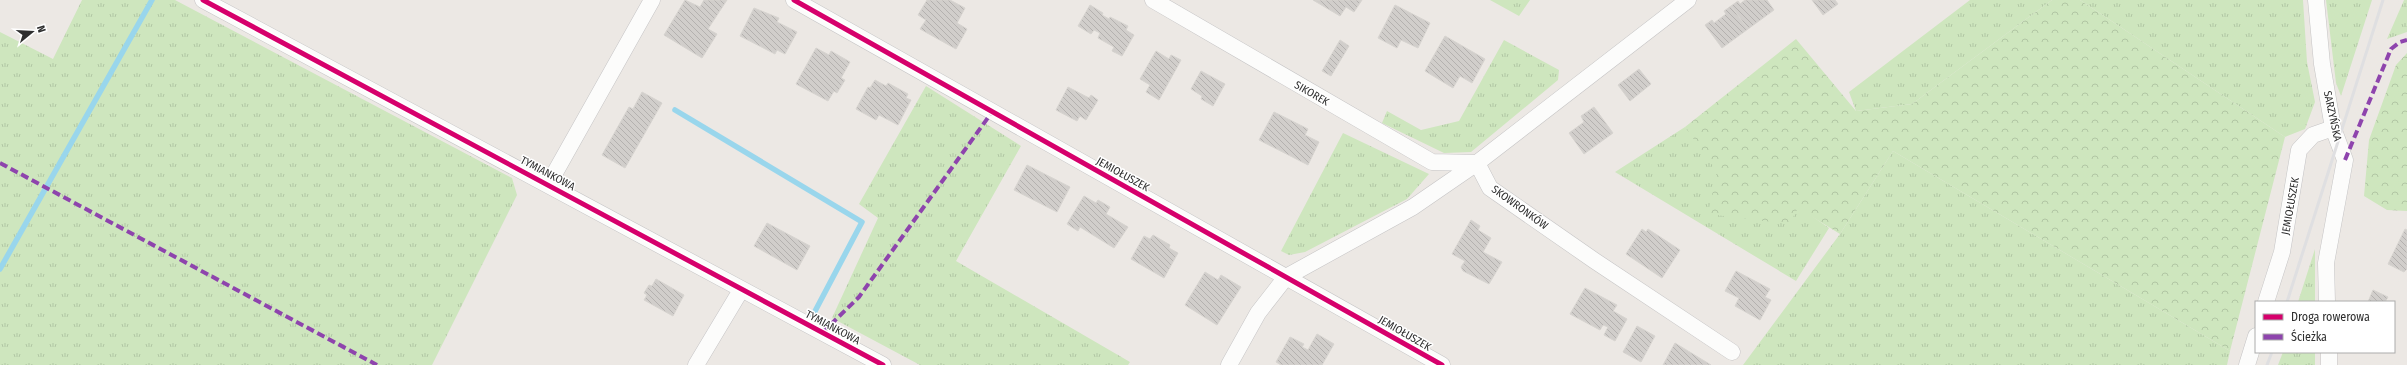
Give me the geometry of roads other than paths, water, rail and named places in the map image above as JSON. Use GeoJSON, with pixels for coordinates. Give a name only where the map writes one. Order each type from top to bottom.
{"type":"FeatureCollection","features":[{"type":"Feature","properties":{"kind":"street","name":"TYMIANKOWA"},"geometry":{"type":"LineString","coordinates":[[203,0],[883,365]]}},
{"type":"Feature","properties":{"kind":"street"},"geometry":{"type":"LineString","coordinates":[[548,185],[652,0]]}},
{"type":"Feature","properties":{"kind":"street","name":"JEMIOŁUSZEK"},"geometry":{"type":"LineString","coordinates":[[794,0],[1442,365]]}},
{"type":"Feature","properties":{"kind":"street","name":"SIKOREK"},"geometry":{"type":"LineString","coordinates":[[1153,0],[1432,162],[1478,163]]}},
{"type":"Feature","properties":{"kind":"street"},"geometry":{"type":"LineString","coordinates":[[1229,365],[1258,313],[1286,277],[1414,207],[1478,163],[1688,0]]}},
{"type":"Feature","properties":{"kind":"street","name":"SARZYŃSKA"},"geometry":{"type":"LineString","coordinates":[[2316,0],[2322,64],[2334,128],[2345,160],[2326,263],[2327,301]]}},
{"type":"Feature","properties":{"kind":"street","name":"JEMIOŁUSZEK"},"geometry":{"type":"LineString","coordinates":[[2266,301],[2282,252],[2299,150],[2313,136],[2334,128]]}},
{"type":"Feature","properties":{"kind":"street","name":"SKOWRONKÓW"},"geometry":{"type":"LineString","coordinates":[[1478,163],[1490,188],[1595,261],[1732,352]]}},
{"type":"Feature","properties":{"kind":"street"},"geometry":{"type":"LineString","coordinates":[[696,365],[741,290]]}},
{"type":"Feature","properties":{"kind":"street"},"geometry":{"type":"LineString","coordinates":[[2247,365],[2255,339]]}},
{"type":"Feature","properties":{"kind":"street"},"geometry":{"type":"LineString","coordinates":[[2329,353],[2329,365]]}},
{"type":"Feature","properties":{"kind":"waterway"},"geometry":{"type":"LineString","coordinates":[[0,269],[152,0]]}},
{"type":"Feature","properties":{"kind":"waterway"},"geometry":{"type":"LineString","coordinates":[[675,110],[862,222],[813,315]]}},
{"type":"Feature","properties":{"kind":"railway"},"geometry":{"type":"LineString","coordinates":[[2287,301],[2383,0]]}},
{"type":"Feature","properties":{"kind":"railway"},"geometry":{"type":"LineString","coordinates":[[2267,365],[2272,353]]}}]}
